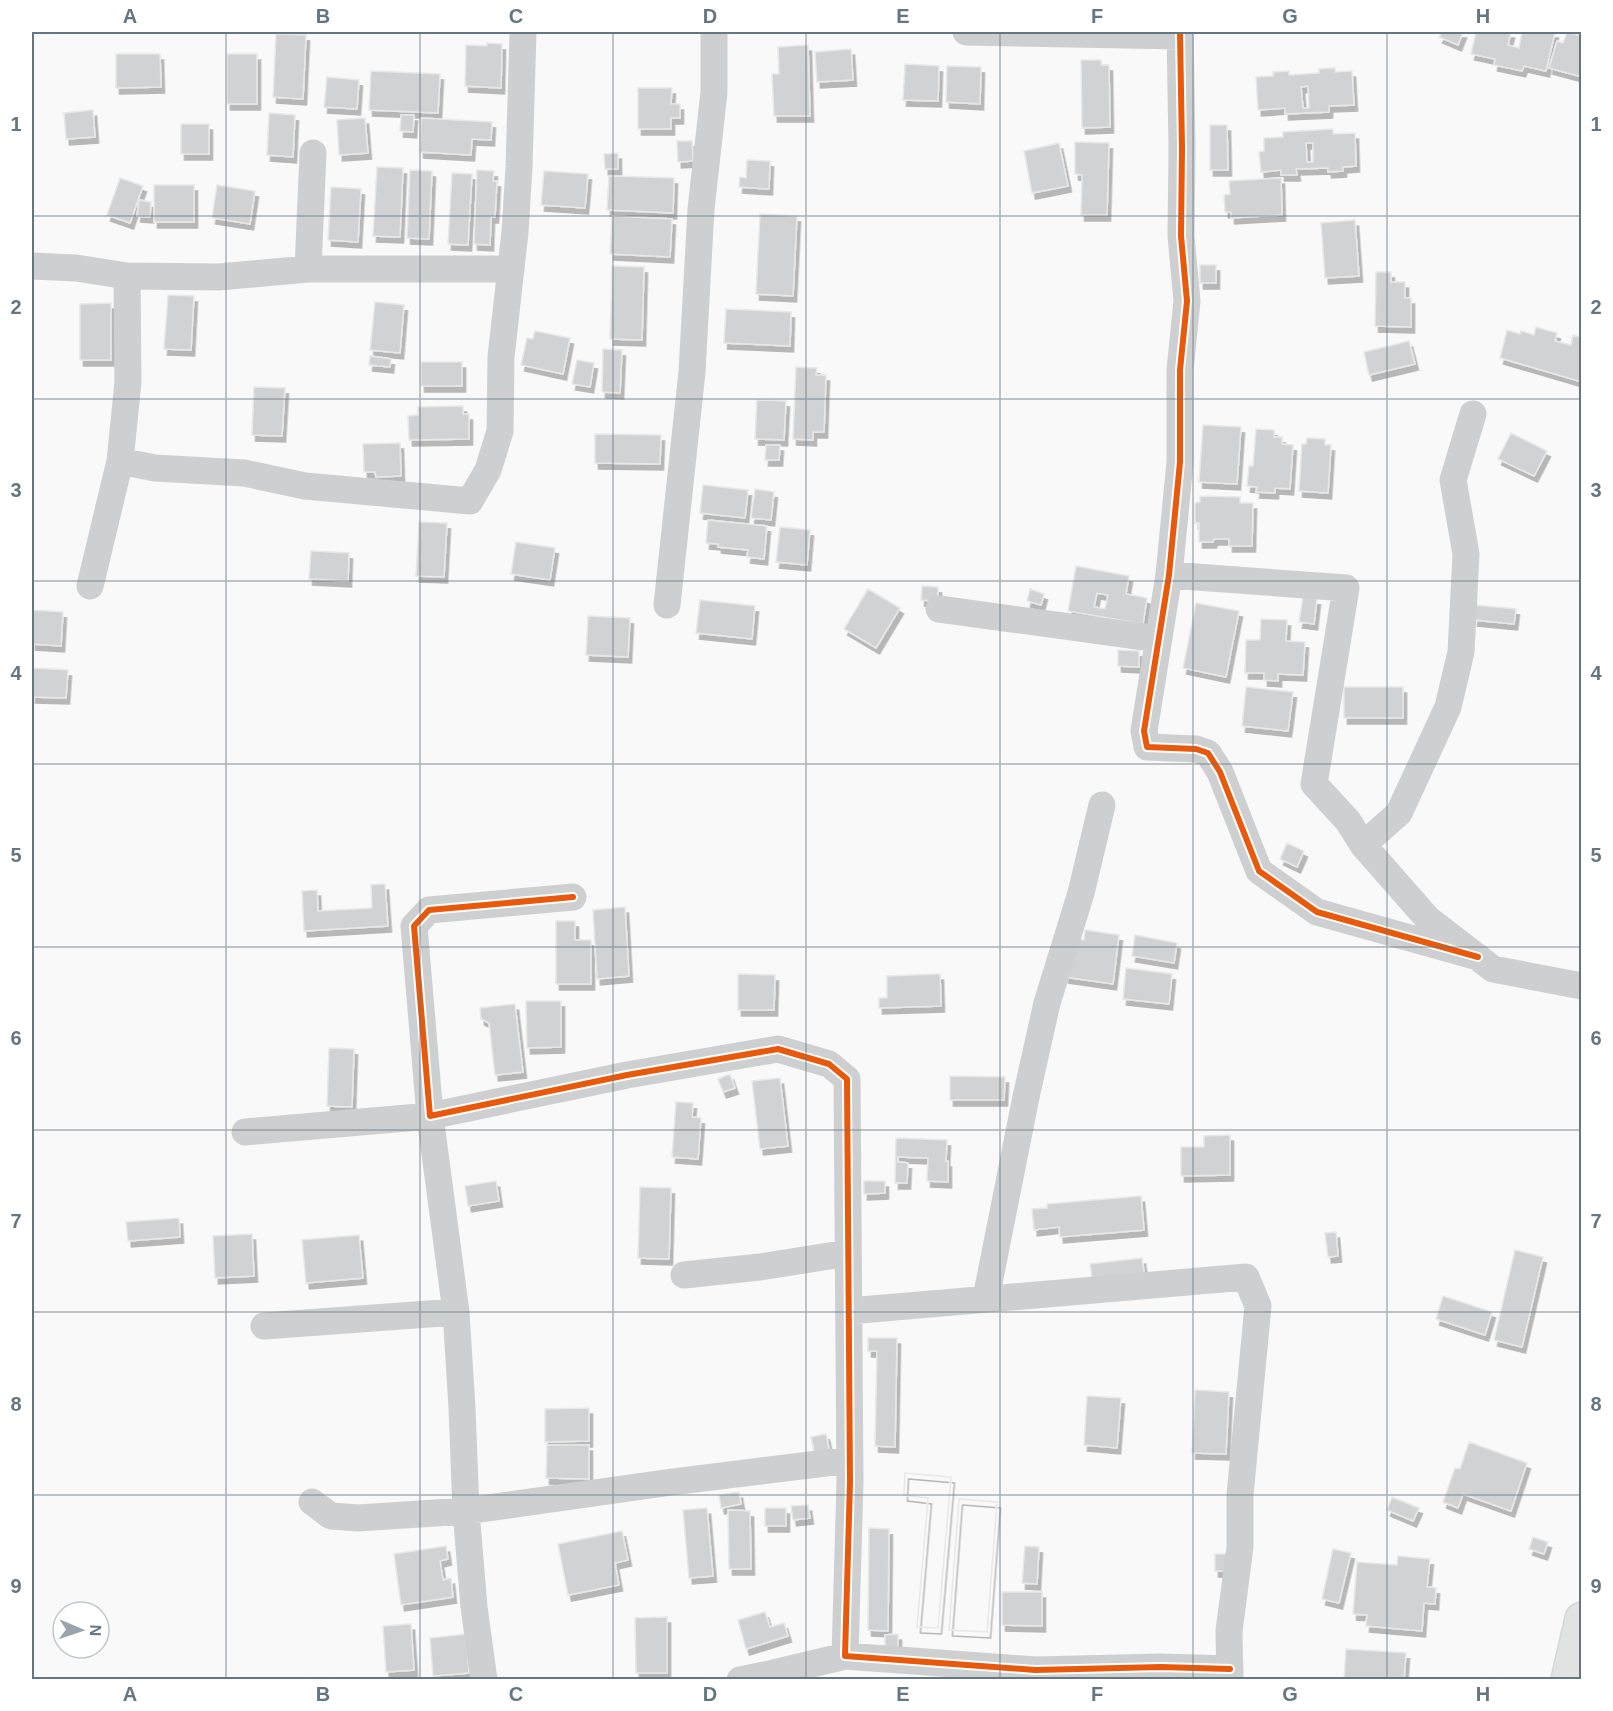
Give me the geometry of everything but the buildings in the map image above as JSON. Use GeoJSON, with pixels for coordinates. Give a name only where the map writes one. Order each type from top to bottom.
{"type":"FeatureCollection","features":[{"type":"Feature","properties":{"kind":"main road"},"geometry":{"type":"LineString","coordinates":[[1568,1680],[1581,1620]]}},
{"type":"Feature","properties":{"kind":"street"},"geometry":{"type":"LineString","coordinates":[[120,461],[154,468],[244,473],[305,486],[470,501],[488,470],[500,431],[501,357],[519,167],[523,32]]}},
{"type":"Feature","properties":{"kind":"street"},"geometry":{"type":"LineString","coordinates":[[667,605],[692,372],[701,209],[714,92],[714,32]]}},
{"type":"Feature","properties":{"kind":"street"},"geometry":{"type":"LineString","coordinates":[[966,32],[1180,34],[1182,127],[1180,236],[1187,301],[1180,370],[1180,462],[1169,575],[1144,730],[1147,747],[1196,749],[1208,753],[1220,772],[1259,871],[1317,912],[1478,957]]}},
{"type":"Feature","properties":{"kind":"street"},"geometry":{"type":"LineString","coordinates":[[308,269],[313,153]]}},
{"type":"Feature","properties":{"kind":"street"},"geometry":{"type":"LineString","coordinates":[[32,266],[76,268],[127,276],[219,277],[308,269],[511,269]]}},
{"type":"Feature","properties":{"kind":"street"},"geometry":{"type":"LineString","coordinates":[[90,586],[120,461],[128,382],[127,276]]}},
{"type":"Feature","properties":{"kind":"street"},"geometry":{"type":"LineString","coordinates":[[1364,845],[1399,813],[1448,707],[1461,652],[1466,554],[1453,480],[1473,414]]}},
{"type":"Feature","properties":{"kind":"street"},"geometry":{"type":"LineString","coordinates":[[1169,575],[1346,588],[1314,784],[1348,821],[1364,845],[1428,919],[1478,957],[1494,969],[1581,986]]}},
{"type":"Feature","properties":{"kind":"street"},"geometry":{"type":"LineString","coordinates":[[939,609],[1159,639]]}},
{"type":"Feature","properties":{"kind":"street"},"geometry":{"type":"LineString","coordinates":[[986,1298],[1047,1003],[1081,893],[1102,805]]}},
{"type":"Feature","properties":{"kind":"street"},"geometry":{"type":"LineString","coordinates":[[484,1680],[474,1607],[466,1511],[456,1312],[430,1116],[414,926],[429,910],[573,897]]}},
{"type":"Feature","properties":{"kind":"street"},"geometry":{"type":"LineString","coordinates":[[245,1132],[430,1116],[627,1075],[778,1049],[829,1064],[847,1079],[850,1460],[844,1656]]}},
{"type":"Feature","properties":{"kind":"street"},"geometry":{"type":"LineString","coordinates":[[684,1275],[760,1267],[848,1253]]}},
{"type":"Feature","properties":{"kind":"street"},"geometry":{"type":"LineString","coordinates":[[740,1680],[774,1676],[844,1656],[1035,1670],[1161,1667],[1230,1674],[1229,1630],[1240,1546],[1240,1495],[1258,1305],[1246,1277],[849,1311]]}},
{"type":"Feature","properties":{"kind":"street"},"geometry":{"type":"LineString","coordinates":[[264,1326],[456,1312]]}},
{"type":"Feature","properties":{"kind":"street"},"geometry":{"type":"LineString","coordinates":[[312,1502],[331,1516],[358,1518],[466,1511],[850,1460]]}},
{"type":"Feature","properties":{"kind":"cycle path"},"geometry":{"type":"LineString","coordinates":[[1180,32],[1181,236],[1187,301],[1180,370],[1180,462],[1169,575],[1144,731],[1147,747],[1196,749],[1208,753],[1220,772],[1259,871],[1317,912],[1478,957]]}},
{"type":"Feature","properties":{"kind":"cycle path"},"geometry":{"type":"LineString","coordinates":[[573,897],[429,910],[414,926],[430,1116],[627,1075],[778,1049],[829,1064],[847,1079],[850,1482],[845,1656],[1035,1670],[1161,1667],[1230,1669]]}}]}
